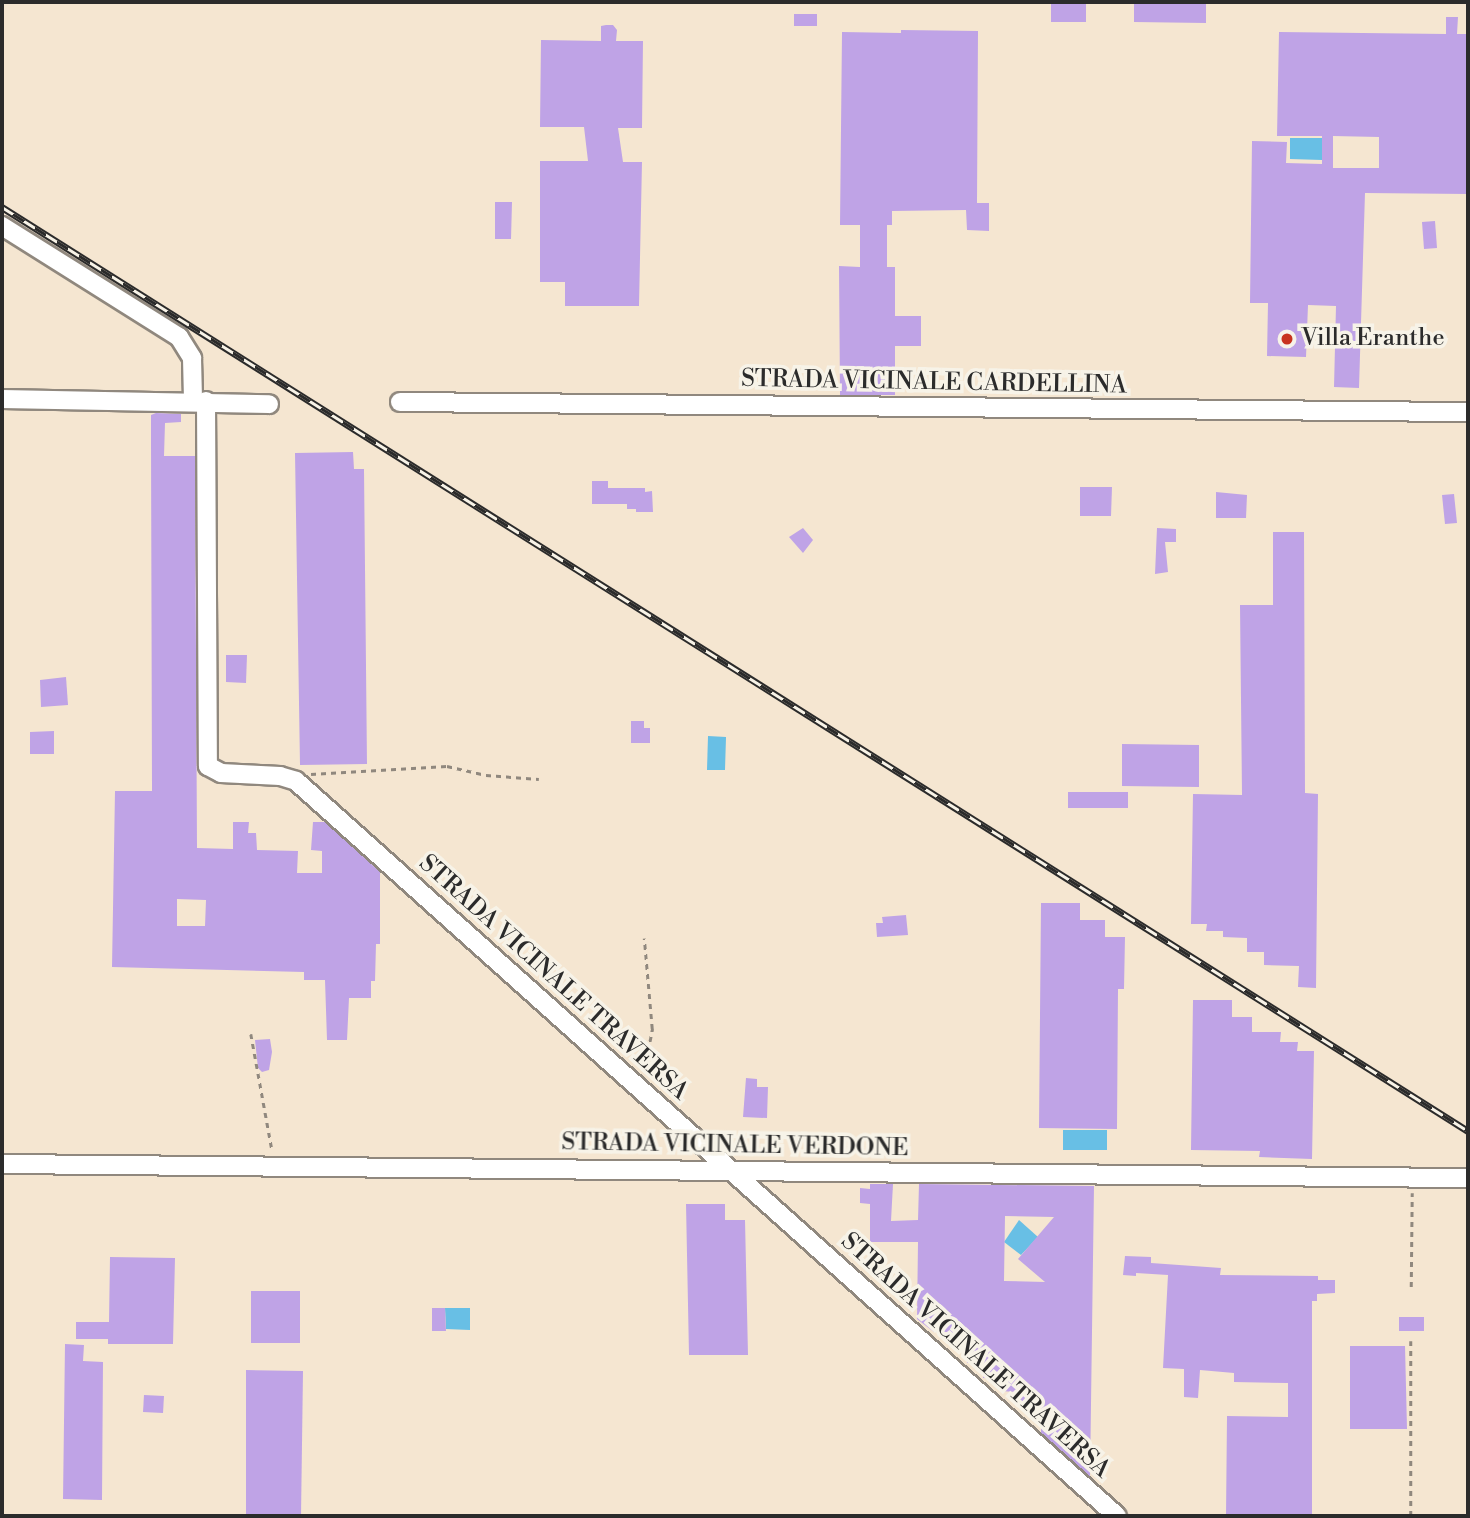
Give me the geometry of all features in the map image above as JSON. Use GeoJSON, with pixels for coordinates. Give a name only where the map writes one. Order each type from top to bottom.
{"type":"FeatureCollection","features":[{"type":"Feature","properties":{"kind":"street"},"geometry":{"type":"LineString","coordinates":[[2,226],[178,337],[192,358],[200,401],[206,758],[213,771],[280,776],[296,781]]}},
{"type":"Feature","properties":{"kind":"street"},"geometry":{"type":"LineString","coordinates":[[2,399],[269,404]]}},
{"type":"Feature","properties":{"kind":"street","name":"STRADA VICINALE CARDELLINA"},"geometry":{"type":"LineString","coordinates":[[400,402],[1468,412]]}},
{"type":"Feature","properties":{"kind":"street","name":"STRADA VICINALE TRAVERSA"},"geometry":{"type":"LineString","coordinates":[[296,781],[1117,1516]]}},
{"type":"Feature","properties":{"kind":"street","name":"STRADA VICINALE VERDONE"},"geometry":{"type":"LineString","coordinates":[[2,1164],[1468,1178]]}},
{"type":"Feature","properties":{"kind":"path"},"geometry":{"type":"LineString","coordinates":[[296,781],[312,773],[447,766],[486,775],[539,779]]}},
{"type":"Feature","properties":{"kind":"path"},"geometry":{"type":"LineString","coordinates":[[632,1082],[646,1061],[652,1029],[645,938]]}},
{"type":"Feature","properties":{"kind":"path"},"geometry":{"type":"LineString","coordinates":[[251,1034],[275,1167]]}},
{"type":"Feature","properties":{"kind":"path"},"geometry":{"type":"LineString","coordinates":[[1411,1287],[1412,1178]]}},
{"type":"Feature","properties":{"kind":"path"},"geometry":{"type":"LineString","coordinates":[[1411,1341],[1411,1516]]}},
{"type":"Feature","properties":{"kind":"water"},"geometry":{"type":"Polygon","coordinates":[[[1290,138],[1322,138],[1322,160],[1290,159],[1290,138]]]}},
{"type":"Feature","properties":{"kind":"water"},"geometry":{"type":"Polygon","coordinates":[[[708,736],[726,737],[725,770],[707,770],[708,736]]]}},
{"type":"Feature","properties":{"kind":"water"},"geometry":{"type":"Polygon","coordinates":[[[1063,1130],[1107,1130],[1107,1150],[1063,1150],[1063,1130]]]}},
{"type":"Feature","properties":{"kind":"water"},"geometry":{"type":"Polygon","coordinates":[[[1019,1220],[1038,1237],[1021,1255],[1004,1242],[1019,1220]]]}},
{"type":"Feature","properties":{"kind":"water"},"geometry":{"type":"Polygon","coordinates":[[[445,1308],[470,1308],[470,1330],[446,1329],[445,1308]]]}},
{"type":"Feature","properties":{"kind":"building"},"geometry":{"type":"Polygon","coordinates":[[[1051,2],[1086,2],[1086,22],[1051,22],[1051,2]]]}},
{"type":"Feature","properties":{"kind":"building"},"geometry":{"type":"Polygon","coordinates":[[[1134,2],[1206,2],[1206,23],[1134,22],[1134,2]]]}},
{"type":"Feature","properties":{"kind":"building"},"geometry":{"type":"Polygon","coordinates":[[[794,14],[817,14],[817,26],[794,26],[794,14]]]}},
{"type":"Feature","properties":{"kind":"building"},"geometry":{"type":"Polygon","coordinates":[[[1446,17],[1458,17],[1457,34],[1468,34],[1468,194],[1365,193],[1359,388],[1334,387],[1336,306],[1308,305],[1306,357],[1267,356],[1268,303],[1250,303],[1252,141],[1287,142],[1286,163],[1322,164],[1322,136],[1277,136],[1279,32],[1446,34],[1446,17]],[[1333,136],[1333,168],[1379,168],[1379,137],[1333,136]]]}},
{"type":"Feature","properties":{"kind":"building"},"geometry":{"type":"Polygon","coordinates":[[[613,25],[617,30],[616,41],[643,41],[642,128],[618,128],[623,162],[642,162],[639,306],[565,306],[565,282],[540,282],[540,161],[588,161],[584,127],[540,127],[541,40],[601,41],[601,26],[613,25]]]}},
{"type":"Feature","properties":{"kind":"building"},"geometry":{"type":"Polygon","coordinates":[[[901,30],[978,31],[977,203],[989,203],[989,231],[967,230],[966,210],[892,211],[892,225],[887,225],[887,267],[895,267],[895,316],[921,316],[921,346],[895,346],[895,395],[840,395],[839,266],[860,267],[860,225],[840,225],[842,32],[901,33],[901,30]]]}},
{"type":"Feature","properties":{"kind":"building"},"geometry":{"type":"Polygon","coordinates":[[[495,202],[512,202],[511,239],[495,239],[495,202]]]}},
{"type":"Feature","properties":{"kind":"building"},"geometry":{"type":"Polygon","coordinates":[[[1435,221],[1437,248],[1424,249],[1422,222],[1435,221]]]}},
{"type":"Feature","properties":{"kind":"building"},"geometry":{"type":"Polygon","coordinates":[[[181,414],[181,422],[165,423],[164,456],[195,456],[197,848],[233,849],[233,822],[249,822],[248,833],[256,833],[257,850],[298,851],[297,873],[322,873],[322,851],[311,850],[313,822],[325,822],[380,872],[380,944],[376,944],[375,981],[371,981],[371,998],[349,998],[347,1040],[327,1040],[325,980],[304,980],[304,972],[112,967],[115,791],[152,791],[151,415],[181,414]],[[177,899],[177,926],[205,926],[206,900],[177,899]]]}},
{"type":"Feature","properties":{"kind":"building"},"geometry":{"type":"Polygon","coordinates":[[[353,452],[354,469],[364,469],[367,764],[300,765],[295,453],[353,452]]]}},
{"type":"Feature","properties":{"kind":"building"},"geometry":{"type":"Polygon","coordinates":[[[592,481],[608,481],[608,488],[645,488],[645,492],[652,491],[653,512],[636,512],[636,509],[627,509],[627,504],[592,504],[592,481]]]}},
{"type":"Feature","properties":{"kind":"building"},"geometry":{"type":"Polygon","coordinates":[[[1080,487],[1112,487],[1111,516],[1080,516],[1080,487]]]}},
{"type":"Feature","properties":{"kind":"building"},"geometry":{"type":"Polygon","coordinates":[[[1216,492],[1247,495],[1246,518],[1216,518],[1216,492]]]}},
{"type":"Feature","properties":{"kind":"building"},"geometry":{"type":"Polygon","coordinates":[[[1454,494],[1457,523],[1445,524],[1442,495],[1454,494]]]}},
{"type":"Feature","properties":{"kind":"building"},"geometry":{"type":"Polygon","coordinates":[[[803,528],[813,540],[803,553],[789,537],[803,528]]]}},
{"type":"Feature","properties":{"kind":"building"},"geometry":{"type":"Polygon","coordinates":[[[1157,528],[1176,529],[1176,542],[1165,542],[1168,572],[1155,574],[1157,528]]]}},
{"type":"Feature","properties":{"kind":"building"},"geometry":{"type":"Polygon","coordinates":[[[1273,532],[1304,532],[1305,793],[1318,794],[1316,988],[1298,987],[1299,966],[1264,965],[1264,952],[1247,952],[1247,938],[1223,937],[1223,931],[1206,931],[1207,924],[1191,924],[1193,794],[1242,795],[1240,605],[1273,605],[1273,532]]]}},
{"type":"Feature","properties":{"kind":"building"},"geometry":{"type":"Polygon","coordinates":[[[226,655],[247,655],[246,683],[226,682],[226,655]]]}},
{"type":"Feature","properties":{"kind":"building"},"geometry":{"type":"Polygon","coordinates":[[[66,677],[68,705],[41,707],[40,680],[66,677]]]}},
{"type":"Feature","properties":{"kind":"building"},"geometry":{"type":"Polygon","coordinates":[[[631,721],[644,721],[644,728],[650,728],[650,743],[631,743],[631,721]]]}},
{"type":"Feature","properties":{"kind":"building"},"geometry":{"type":"Polygon","coordinates":[[[54,731],[54,754],[30,754],[30,732],[54,731]]]}},
{"type":"Feature","properties":{"kind":"building"},"geometry":{"type":"Polygon","coordinates":[[[1122,744],[1199,745],[1199,787],[1122,786],[1122,744]]]}},
{"type":"Feature","properties":{"kind":"building"},"geometry":{"type":"Polygon","coordinates":[[[1068,792],[1128,792],[1128,808],[1068,808],[1068,792]]]}},
{"type":"Feature","properties":{"kind":"building"},"geometry":{"type":"Polygon","coordinates":[[[1041,903],[1080,903],[1080,920],[1105,920],[1105,937],[1125,937],[1124,989],[1118,989],[1117,1129],[1039,1128],[1041,903]]]}},
{"type":"Feature","properties":{"kind":"building"},"geometry":{"type":"Polygon","coordinates":[[[906,915],[908,935],[877,937],[876,923],[883,923],[882,917],[906,915]]]}},
{"type":"Feature","properties":{"kind":"building"},"geometry":{"type":"Polygon","coordinates":[[[1193,1000],[1232,1000],[1232,1017],[1252,1017],[1252,1032],[1281,1032],[1280,1042],[1298,1042],[1297,1051],[1314,1051],[1312,1159],[1259,1157],[1260,1151],[1191,1150],[1193,1000]]]}},
{"type":"Feature","properties":{"kind":"building"},"geometry":{"type":"Polygon","coordinates":[[[270,1039],[272,1052],[269,1070],[262,1072],[258,1068],[255,1040],[270,1039]]]}},
{"type":"Feature","properties":{"kind":"building"},"geometry":{"type":"Polygon","coordinates":[[[746,1078],[757,1079],[757,1087],[768,1087],[767,1118],[743,1117],[746,1078]]]}},
{"type":"Feature","properties":{"kind":"building"},"geometry":{"type":"Polygon","coordinates":[[[870,1184],[893,1184],[891,1221],[918,1220],[919,1184],[1094,1186],[1090,1477],[1041,1433],[1041,1406],[1016,1404],[1016,1392],[1000,1391],[1000,1379],[983,1378],[983,1363],[967,1363],[967,1345],[950,1345],[951,1332],[934,1332],[917,1319],[918,1242],[870,1242],[870,1204],[860,1203],[860,1188],[870,1189],[870,1184]],[[1005,1216],[1004,1281],[1045,1282],[1018,1259],[1054,1217],[1005,1216]]]}},
{"type":"Feature","properties":{"kind":"building"},"geometry":{"type":"Polygon","coordinates":[[[686,1204],[725,1204],[725,1220],[745,1220],[748,1355],[689,1355],[686,1204]]]}},
{"type":"Feature","properties":{"kind":"building"},"geometry":{"type":"Polygon","coordinates":[[[1125,1256],[1151,1257],[1151,1263],[1221,1268],[1220,1275],[1318,1276],[1318,1280],[1335,1280],[1335,1293],[1317,1294],[1317,1301],[1312,1301],[1312,1516],[1226,1516],[1227,1416],[1288,1417],[1288,1383],[1234,1382],[1234,1373],[1200,1370],[1198,1398],[1184,1397],[1184,1369],[1163,1368],[1168,1275],[1123,1275],[1125,1256]]]}},
{"type":"Feature","properties":{"kind":"building"},"geometry":{"type":"Polygon","coordinates":[[[110,1257],[175,1258],[173,1344],[108,1344],[108,1339],[76,1339],[76,1322],[109,1322],[110,1257]]]}},
{"type":"Feature","properties":{"kind":"building"},"geometry":{"type":"Polygon","coordinates":[[[251,1291],[300,1291],[300,1343],[251,1343],[251,1291]]]}},
{"type":"Feature","properties":{"kind":"building"},"geometry":{"type":"Polygon","coordinates":[[[432,1308],[445,1308],[446,1331],[432,1331],[432,1308]]]}},
{"type":"Feature","properties":{"kind":"building"},"geometry":{"type":"Polygon","coordinates":[[[1399,1317],[1424,1317],[1424,1331],[1399,1331],[1399,1317]]]}},
{"type":"Feature","properties":{"kind":"building"},"geometry":{"type":"Polygon","coordinates":[[[65,1344],[84,1345],[83,1361],[103,1362],[102,1500],[63,1499],[65,1344]]]}},
{"type":"Feature","properties":{"kind":"building"},"geometry":{"type":"Polygon","coordinates":[[[1350,1346],[1405,1346],[1407,1429],[1350,1429],[1350,1346]]]}},
{"type":"Feature","properties":{"kind":"building"},"geometry":{"type":"Polygon","coordinates":[[[246,1370],[303,1371],[301,1516],[246,1516],[246,1370]]]}},
{"type":"Feature","properties":{"kind":"building"},"geometry":{"type":"Polygon","coordinates":[[[144,1395],[164,1396],[163,1413],[143,1412],[144,1395]]]}},
{"type":"Feature","properties":{"kind":"railway"},"geometry":{"type":"LineString","coordinates":[[2,207],[1468,1131]]}},
{"type":"Feature","properties":{"kind":"place","name":"Villa Eranthe"},"geometry":{"type":"Point","coordinates":[1287,339]}}]}
